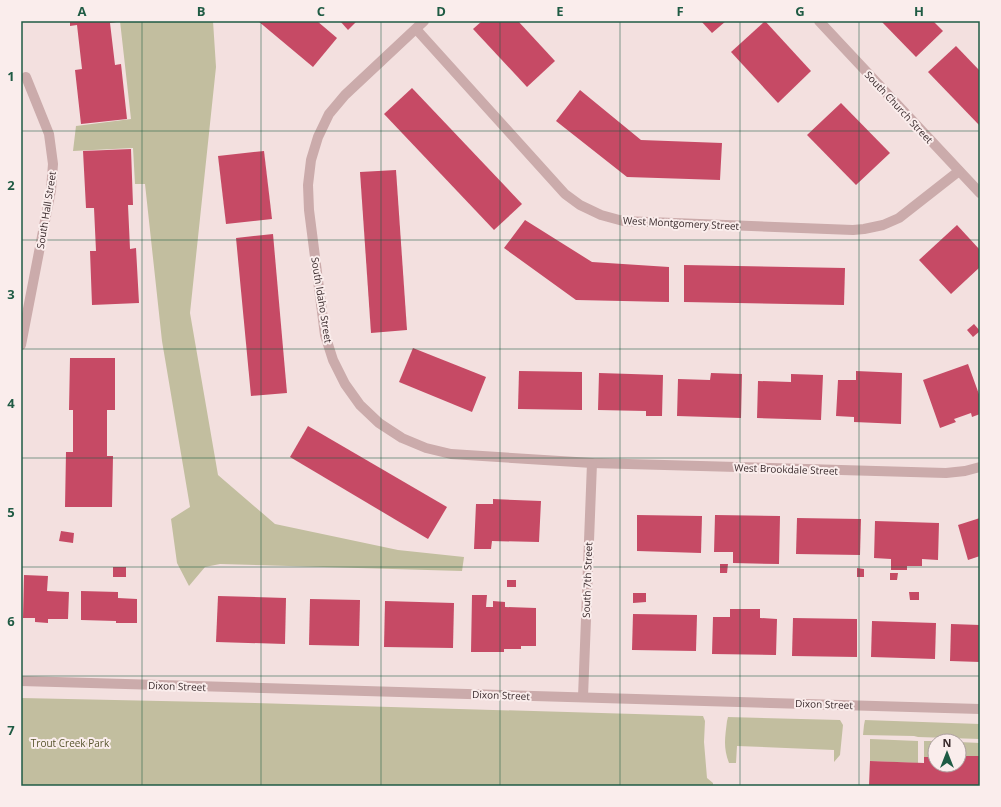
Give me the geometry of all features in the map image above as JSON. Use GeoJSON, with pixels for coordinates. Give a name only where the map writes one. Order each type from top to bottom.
{"type":"FeatureCollection","features":[{"type":"Feature","properties":{"kind":"street","name":"South Idaho Street"},"geometry":{"type":"LineString","coordinates":[[424,21],[345,95],[330,114],[318,137],[311,160],[308,185],[309,210],[325,335],[333,360],[345,384],[360,405],[379,423],[402,438],[426,448],[451,454],[592,463]]}},
{"type":"Feature","properties":{"kind":"street","name":"South Church Street"},"geometry":{"type":"LineString","coordinates":[[819,21],[980,193]]}},
{"type":"Feature","properties":{"kind":"street","name":"West Montgomery Street"},"geometry":{"type":"LineString","coordinates":[[416,29],[565,194],[580,205],[601,215],[622,221],[852,230],[864,229],[884,225],[899,218],[959,171]]}},
{"type":"Feature","properties":{"kind":"street","name":"South Hall Street"},"geometry":{"type":"LineString","coordinates":[[21,345],[51,190],[53,164],[49,134],[26,77]]}},
{"type":"Feature","properties":{"kind":"street","name":"West Brookdale Street"},"geometry":{"type":"LineString","coordinates":[[592,463],[946,473],[965,471],[980,467]]}},
{"type":"Feature","properties":{"kind":"street","name":"South 7th Street"},"geometry":{"type":"LineString","coordinates":[[583,697],[592,463]]}},
{"type":"Feature","properties":{"kind":"street","name":"Dixon Street"},"geometry":{"type":"LineString","coordinates":[[21,681],[980,708]]}},
{"type":"Feature","properties":{"kind":"green space"},"geometry":{"type":"Polygon","coordinates":[[[120,21],[213,21],[216,67],[190,313],[218,475],[275,524],[398,550],[464,557],[462,571],[220,564],[205,567],[189,586],[177,563],[171,519],[190,507],[162,341],[145,184],[135,184],[133,148],[73,151],[76,126],[131,119],[120,21]]]}},
{"type":"Feature","properties":{"kind":"green space","name":"Trout Creek Park"},"geometry":{"type":"Polygon","coordinates":[[[21,698],[703,716],[705,721],[704,742],[707,778],[713,783],[713,786],[21,786],[21,698]]]}},
{"type":"Feature","properties":{"kind":"green space"},"geometry":{"type":"Polygon","coordinates":[[[728,717],[840,720],[843,725],[840,755],[834,762],[834,750],[737,746],[736,763],[729,763],[725,742],[728,717]]]}},
{"type":"Feature","properties":{"kind":"green space"},"geometry":{"type":"Polygon","coordinates":[[[865,720],[980,724],[980,739],[967,739],[967,733],[927,733],[927,737],[863,735],[865,720]]]}},
{"type":"Feature","properties":{"kind":"green space"},"geometry":{"type":"Polygon","coordinates":[[[870,739],[918,741],[918,763],[870,761],[870,739]]]}},
{"type":"Feature","properties":{"kind":"green space"},"geometry":{"type":"Polygon","coordinates":[[[924,741],[927,741],[927,757],[924,757],[924,741]]]}},
{"type":"Feature","properties":{"kind":"green space"},"geometry":{"type":"Polygon","coordinates":[[[967,742],[980,743],[980,756],[967,756],[967,742]]]}},
{"type":"Feature","properties":{"kind":"building"},"geometry":{"type":"Polygon","coordinates":[[[70,21],[117,21],[110,23],[115,65],[121,64],[127,119],[81,124],[75,70],[82,69],[77,25],[70,26],[70,21]]]}},
{"type":"Feature","properties":{"kind":"building"},"geometry":{"type":"Polygon","coordinates":[[[258,21],[317,21],[337,38],[313,67],[258,21]]]}},
{"type":"Feature","properties":{"kind":"building"},"geometry":{"type":"Polygon","coordinates":[[[340,21],[357,21],[348,30],[340,21]]]}},
{"type":"Feature","properties":{"kind":"building"},"geometry":{"type":"Polygon","coordinates":[[[482,21],[518,21],[555,61],[527,87],[473,29],[482,21]]]}},
{"type":"Feature","properties":{"kind":"building"},"geometry":{"type":"Polygon","coordinates":[[[701,21],[726,21],[712,33],[701,21]]]}},
{"type":"Feature","properties":{"kind":"building"},"geometry":{"type":"Polygon","coordinates":[[[765,21],[811,71],[778,103],[731,52],[765,21]]]}},
{"type":"Feature","properties":{"kind":"building"},"geometry":{"type":"Polygon","coordinates":[[[881,21],[933,21],[943,31],[916,57],[881,21]]]}},
{"type":"Feature","properties":{"kind":"building"},"geometry":{"type":"Polygon","coordinates":[[[956,46],[980,71],[980,126],[928,72],[956,46]]]}},
{"type":"Feature","properties":{"kind":"building"},"geometry":{"type":"Polygon","coordinates":[[[412,88],[522,204],[494,230],[384,114],[412,88]]]}},
{"type":"Feature","properties":{"kind":"building"},"geometry":{"type":"Polygon","coordinates":[[[580,90],[641,140],[722,143],[720,180],[627,177],[556,121],[580,90]]]}},
{"type":"Feature","properties":{"kind":"building"},"geometry":{"type":"Polygon","coordinates":[[[841,103],[890,153],[856,185],[807,135],[841,103]]]}},
{"type":"Feature","properties":{"kind":"building"},"geometry":{"type":"Polygon","coordinates":[[[131,149],[133,205],[128,205],[130,249],[136,248],[139,303],[92,305],[90,251],[96,251],[94,208],[86,208],[83,151],[131,149]]]}},
{"type":"Feature","properties":{"kind":"building"},"geometry":{"type":"Polygon","coordinates":[[[264,151],[272,219],[226,224],[218,156],[264,151]]]}},
{"type":"Feature","properties":{"kind":"building"},"geometry":{"type":"Polygon","coordinates":[[[396,170],[407,330],[371,333],[360,172],[396,170]]]}},
{"type":"Feature","properties":{"kind":"building"},"geometry":{"type":"Polygon","coordinates":[[[525,220],[592,262],[669,267],[669,302],[576,300],[504,248],[525,220]]]}},
{"type":"Feature","properties":{"kind":"building"},"geometry":{"type":"Polygon","coordinates":[[[957,225],[980,250],[980,267],[951,294],[919,260],[957,225]]]}},
{"type":"Feature","properties":{"kind":"building"},"geometry":{"type":"Polygon","coordinates":[[[273,234],[287,393],[251,396],[236,238],[273,234]]]}},
{"type":"Feature","properties":{"kind":"building"},"geometry":{"type":"Polygon","coordinates":[[[684,265],[845,268],[844,305],[684,302],[684,265]]]}},
{"type":"Feature","properties":{"kind":"building"},"geometry":{"type":"Polygon","coordinates":[[[974,324],[980,331],[973,337],[967,330],[974,324]]]}},
{"type":"Feature","properties":{"kind":"building"},"geometry":{"type":"Polygon","coordinates":[[[413,348],[486,377],[472,412],[399,382],[413,348]]]}},
{"type":"Feature","properties":{"kind":"building"},"geometry":{"type":"Polygon","coordinates":[[[70,358],[115,358],[115,410],[107,410],[107,456],[113,456],[112,507],[65,507],[66,452],[73,452],[73,410],[69,410],[70,358]]]}},
{"type":"Feature","properties":{"kind":"building"},"geometry":{"type":"Polygon","coordinates":[[[968,364],[980,397],[980,414],[972,417],[971,413],[954,419],[956,422],[940,428],[923,380],[968,364]]]}},
{"type":"Feature","properties":{"kind":"building"},"geometry":{"type":"Polygon","coordinates":[[[519,371],[582,372],[582,410],[518,409],[519,371]]]}},
{"type":"Feature","properties":{"kind":"building"},"geometry":{"type":"Polygon","coordinates":[[[856,371],[902,373],[901,424],[854,422],[854,417],[836,416],[838,380],[856,380],[856,371]]]}},
{"type":"Feature","properties":{"kind":"building"},"geometry":{"type":"Polygon","coordinates":[[[599,373],[663,375],[662,416],[646,416],[646,411],[598,410],[599,373]]]}},
{"type":"Feature","properties":{"kind":"building"},"geometry":{"type":"Polygon","coordinates":[[[711,373],[742,374],[741,418],[677,416],[678,379],[710,380],[711,373]]]}},
{"type":"Feature","properties":{"kind":"building"},"geometry":{"type":"Polygon","coordinates":[[[791,374],[823,375],[821,420],[757,418],[758,381],[791,382],[791,374]]]}},
{"type":"Feature","properties":{"kind":"building"},"geometry":{"type":"Polygon","coordinates":[[[308,426],[447,507],[428,539],[290,457],[308,426]]]}},
{"type":"Feature","properties":{"kind":"building"},"geometry":{"type":"Polygon","coordinates":[[[493,499],[541,501],[539,542],[492,541],[491,549],[474,549],[476,504],[493,504],[493,499]]]}},
{"type":"Feature","properties":{"kind":"building"},"geometry":{"type":"Polygon","coordinates":[[[637,515],[702,516],[701,553],[637,551],[637,515]]]}},
{"type":"Feature","properties":{"kind":"building"},"geometry":{"type":"Polygon","coordinates":[[[715,515],[780,516],[779,564],[733,563],[733,552],[714,552],[715,515]]]}},
{"type":"Feature","properties":{"kind":"building"},"geometry":{"type":"Polygon","coordinates":[[[797,518],[861,519],[860,555],[796,554],[797,518]]]}},
{"type":"Feature","properties":{"kind":"building"},"geometry":{"type":"Polygon","coordinates":[[[980,518],[980,556],[968,560],[958,525],[980,518]]]}},
{"type":"Feature","properties":{"kind":"building"},"geometry":{"type":"Polygon","coordinates":[[[875,521],[939,523],[938,560],[922,559],[922,566],[907,566],[907,570],[891,570],[891,559],[874,558],[875,521]]]}},
{"type":"Feature","properties":{"kind":"building"},"geometry":{"type":"Polygon","coordinates":[[[61,531],[74,533],[73,543],[59,541],[61,531]]]}},
{"type":"Feature","properties":{"kind":"building"},"geometry":{"type":"Polygon","coordinates":[[[720,564],[728,564],[727,573],[720,573],[720,564]]]}},
{"type":"Feature","properties":{"kind":"building"},"geometry":{"type":"Polygon","coordinates":[[[113,567],[126,567],[126,577],[113,577],[113,567]]]}},
{"type":"Feature","properties":{"kind":"building"},"geometry":{"type":"Polygon","coordinates":[[[857,568],[864,569],[864,577],[857,577],[857,568]]]}},
{"type":"Feature","properties":{"kind":"building"},"geometry":{"type":"Polygon","coordinates":[[[890,573],[898,573],[897,580],[890,580],[890,573]]]}},
{"type":"Feature","properties":{"kind":"building"},"geometry":{"type":"Polygon","coordinates":[[[24,575],[48,576],[47,591],[69,592],[68,619],[48,619],[48,623],[35,622],[35,618],[23,618],[24,575]]]}},
{"type":"Feature","properties":{"kind":"building"},"geometry":{"type":"Polygon","coordinates":[[[507,580],[516,580],[516,587],[507,587],[507,580]]]}},
{"type":"Feature","properties":{"kind":"building"},"geometry":{"type":"Polygon","coordinates":[[[81,591],[118,592],[118,598],[137,599],[137,623],[81,620],[81,591]]]}},
{"type":"Feature","properties":{"kind":"building"},"geometry":{"type":"Polygon","coordinates":[[[909,592],[919,592],[919,600],[910,600],[909,592]]]}},
{"type":"Feature","properties":{"kind":"building"},"geometry":{"type":"Polygon","coordinates":[[[633,593],[646,593],[646,602],[633,603],[633,593]]]}},
{"type":"Feature","properties":{"kind":"building"},"geometry":{"type":"Polygon","coordinates":[[[472,595],[487,595],[486,607],[493,607],[493,601],[505,602],[505,607],[536,608],[536,646],[521,646],[521,649],[504,649],[504,652],[471,652],[472,595]]]}},
{"type":"Feature","properties":{"kind":"building"},"geometry":{"type":"Polygon","coordinates":[[[218,596],[286,598],[285,644],[216,642],[218,596]]]}},
{"type":"Feature","properties":{"kind":"building"},"geometry":{"type":"Polygon","coordinates":[[[310,599],[360,600],[359,646],[309,645],[310,599]]]}},
{"type":"Feature","properties":{"kind":"building"},"geometry":{"type":"Polygon","coordinates":[[[385,601],[454,603],[453,648],[384,647],[385,601]]]}},
{"type":"Feature","properties":{"kind":"building"},"geometry":{"type":"Polygon","coordinates":[[[730,609],[760,609],[760,618],[777,619],[776,655],[712,654],[713,617],[730,617],[730,609]]]}},
{"type":"Feature","properties":{"kind":"building"},"geometry":{"type":"Polygon","coordinates":[[[633,614],[697,615],[696,651],[632,650],[633,614]]]}},
{"type":"Feature","properties":{"kind":"building"},"geometry":{"type":"Polygon","coordinates":[[[793,618],[857,619],[857,657],[792,656],[793,618]]]}},
{"type":"Feature","properties":{"kind":"building"},"geometry":{"type":"Polygon","coordinates":[[[872,621],[936,623],[935,659],[871,657],[872,621]]]}},
{"type":"Feature","properties":{"kind":"building"},"geometry":{"type":"Polygon","coordinates":[[[951,624],[980,625],[980,662],[950,661],[951,624]]]}},
{"type":"Feature","properties":{"kind":"building"},"geometry":{"type":"Polygon","coordinates":[[[967,756],[980,756],[980,786],[869,786],[870,761],[924,763],[924,757],[927,757],[927,773],[967,773],[967,756]]]}}]}
